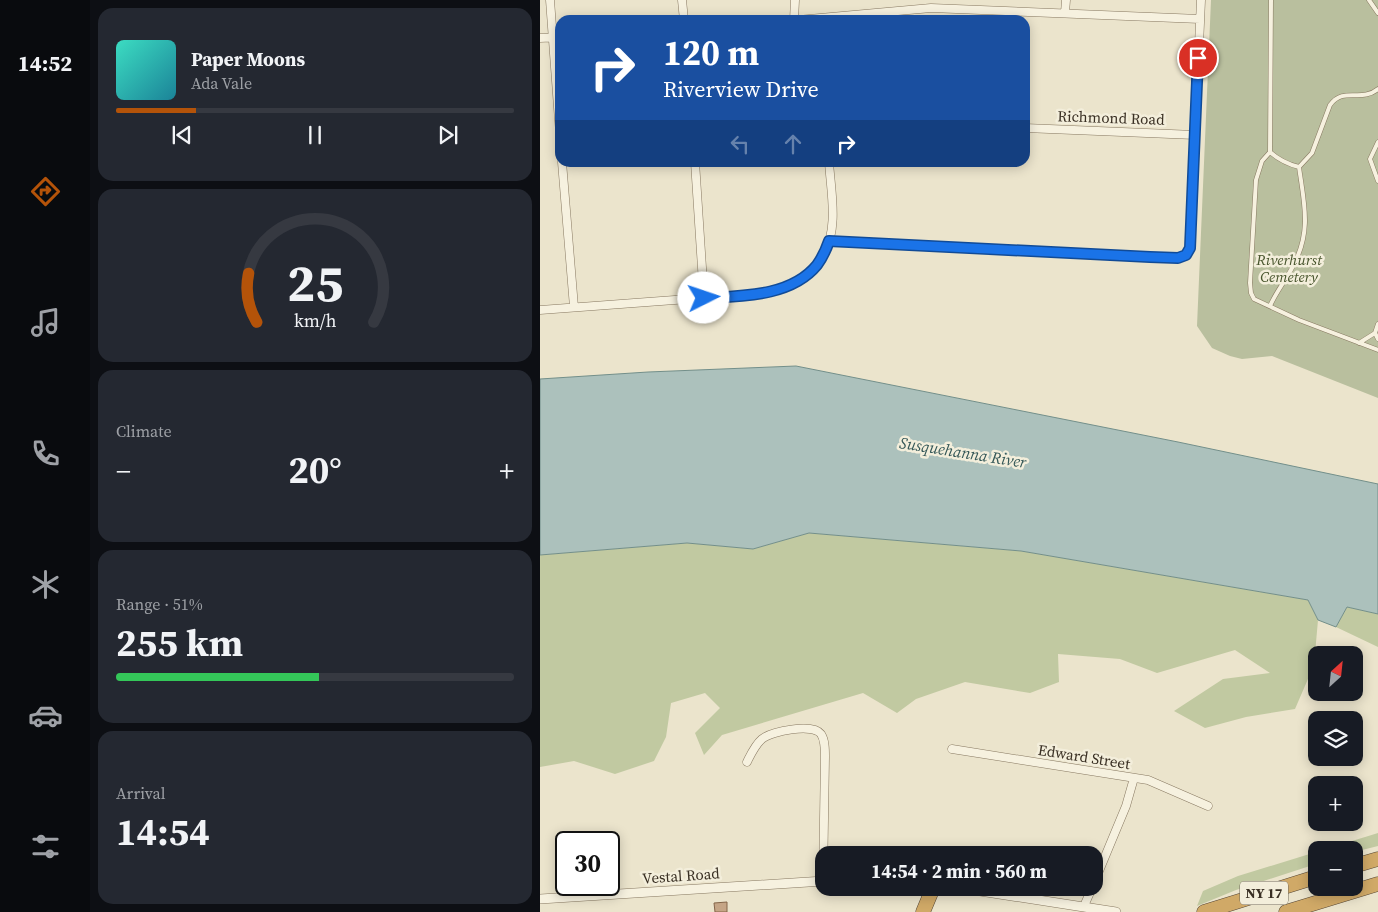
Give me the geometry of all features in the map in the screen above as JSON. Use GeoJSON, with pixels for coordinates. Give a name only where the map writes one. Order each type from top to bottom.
{"type":"FeatureCollection","features":[{"type":"Feature","properties":{"kind":"highway"},"geometry":{"type":"LineString","coordinates":[[1363,863],[1378,858]]}},
{"type":"Feature","properties":{"kind":"highway","name":"NY 17"},"geometry":{"type":"LineString","coordinates":[[1207,911],[1308,879]]}},
{"type":"Feature","properties":{"kind":"highway","name":"NY 17"},"geometry":{"type":"LineString","coordinates":[[1286,912],[1378,884]]}},
{"type":"Feature","properties":{"kind":"highway"},"geometry":{"type":"LineString","coordinates":[[923,912],[930,896]]}},
{"type":"Feature","properties":{"kind":"street"},"geometry":{"type":"LineString","coordinates":[[550,0],[555,26]]}},
{"type":"Feature","properties":{"kind":"street"},"geometry":{"type":"LineString","coordinates":[[682,0],[684,15]]}},
{"type":"Feature","properties":{"kind":"street"},"geometry":{"type":"LineString","coordinates":[[795,0],[796,15]]}},
{"type":"Feature","properties":{"kind":"street"},"geometry":{"type":"LineString","coordinates":[[1066,0],[1066,13]]}},
{"type":"Feature","properties":{"kind":"street"},"geometry":{"type":"LineString","coordinates":[[829,241],[1140,257],[1178,258],[1185,256],[1190,248],[1201,0]]}},
{"type":"Feature","properties":{"kind":"street"},"geometry":{"type":"LineString","coordinates":[[850,15],[931,4],[1200,19]]}},
{"type":"Feature","properties":{"kind":"street"},"geometry":{"type":"LineString","coordinates":[[540,38],[555,37]]}},
{"type":"Feature","properties":{"kind":"street","name":"Richmond Road"},"geometry":{"type":"LineString","coordinates":[[1030,128],[1195,135]]}},
{"type":"Feature","properties":{"kind":"street"},"geometry":{"type":"LineString","coordinates":[[562,167],[574,307]]}},
{"type":"Feature","properties":{"kind":"street"},"geometry":{"type":"LineString","coordinates":[[695,167],[704,298]]}},
{"type":"Feature","properties":{"kind":"street"},"geometry":{"type":"LineString","coordinates":[[540,310],[741,296],[792,285],[811,271],[817,264],[829,241],[832,230],[829,167]]}},
{"type":"Feature","properties":{"kind":"street"},"geometry":{"type":"LineString","coordinates":[[747,762],[763,738],[797,728],[815,728],[820,732],[824,740],[825,757],[824,846]]}},
{"type":"Feature","properties":{"kind":"street","name":"Edward Street"},"geometry":{"type":"LineString","coordinates":[[952,750],[1148,780],[1208,806]]}},
{"type":"Feature","properties":{"kind":"street"},"geometry":{"type":"LineString","coordinates":[[1103,861],[1126,806],[1134,778]]}},
{"type":"Feature","properties":{"kind":"street","name":"Vestal Road"},"geometry":{"type":"LineString","coordinates":[[540,898],[815,881]]}},
{"type":"Feature","properties":{"kind":"street"},"geometry":{"type":"LineString","coordinates":[[1016,896],[1116,912]]}},
{"type":"Feature","properties":{"kind":"street"},"geometry":{"type":"LineString","coordinates":[[1084,906],[1088,896]]}},
{"type":"Feature","properties":{"kind":"lane"},"geometry":{"type":"LineString","coordinates":[[1271,0],[1270,152],[1262,161],[1256,180],[1251,293],[1254,299],[1299,320],[1378,350]]}},
{"type":"Feature","properties":{"kind":"lane"},"geometry":{"type":"LineString","coordinates":[[1369,0],[1378,13]]}},
{"type":"Feature","properties":{"kind":"lane"},"geometry":{"type":"LineString","coordinates":[[1299,167],[1312,153],[1330,105],[1335,99],[1346,95],[1368,95],[1378,89]]}},
{"type":"Feature","properties":{"kind":"lane"},"geometry":{"type":"LineString","coordinates":[[1378,142],[1370,159],[1378,181]]}},
{"type":"Feature","properties":{"kind":"lane"},"geometry":{"type":"LineString","coordinates":[[1270,152],[1287,164],[1299,167]]}},
{"type":"Feature","properties":{"kind":"lane"},"geometry":{"type":"LineString","coordinates":[[1270,306],[1274,296],[1294,265],[1305,233],[1305,200],[1299,167]]}},
{"type":"Feature","properties":{"kind":"lane"},"geometry":{"type":"LineString","coordinates":[[1359,343],[1375,333],[1378,324]]}},
{"type":"Feature","properties":{"kind":"lane"},"geometry":{"type":"LineString","coordinates":[[1375,333],[1378,339]]}},
{"type":"Feature","properties":{"kind":"green space","name":"Riverhurst Cemetery"},"geometry":{"type":"Polygon","coordinates":[[[1211,0],[1378,0],[1378,398],[1272,356],[1242,359],[1230,356],[1212,348],[1197,326],[1211,0]]]}},
{"type":"Feature","properties":{"kind":"green space"},"geometry":{"type":"Polygon","coordinates":[[[809,533],[1021,551],[1308,600],[1318,620],[1316,646],[1308,646],[1308,679],[1295,709],[1246,717],[1205,728],[1174,711],[1223,679],[1270,673],[1235,650],[1157,673],[1120,659],[1058,654],[1059,682],[1030,693],[965,682],[916,699],[897,713],[863,693],[722,735],[704,755],[695,733],[720,708],[705,693],[671,703],[666,737],[654,761],[615,774],[574,761],[540,767],[540,555],[687,543],[753,549],[809,533]]]}},
{"type":"Feature","properties":{"kind":"green space"},"geometry":{"type":"Polygon","coordinates":[[[1347,607],[1378,614],[1378,647],[1336,627],[1347,607]]]}},
{"type":"Feature","properties":{"kind":"green space"},"geometry":{"type":"Polygon","coordinates":[[[1378,833],[1378,846],[1363,850],[1363,841],[1352,841],[1378,833]]]}},
{"type":"Feature","properties":{"kind":"green space"},"geometry":{"type":"Polygon","coordinates":[[[1308,854],[1308,867],[1236,890],[1197,906],[1203,891],[1238,876],[1308,854]]]}},
{"type":"Feature","properties":{"kind":"water","name":"Susquehanna River"},"geometry":{"type":"Polygon","coordinates":[[[796,366],[1378,484],[1378,614],[1347,607],[1336,627],[1318,620],[1308,600],[1021,551],[809,533],[753,549],[687,543],[540,555],[540,379],[648,372],[796,366]]]}},
{"type":"Feature","properties":{"kind":"building"},"geometry":{"type":"Polygon","coordinates":[[[727,902],[727,912],[715,912],[714,903],[727,902]]]}},
{"type":"Feature","properties":{"kind":"route"},"geometry":{"type":"LineString","coordinates":[[704,298],[741,296],[792,285],[811,271],[817,264],[824,255],[829,241],[1150,257],[1178,258],[1186,255],[1190,248],[1198,58]]}}]}
